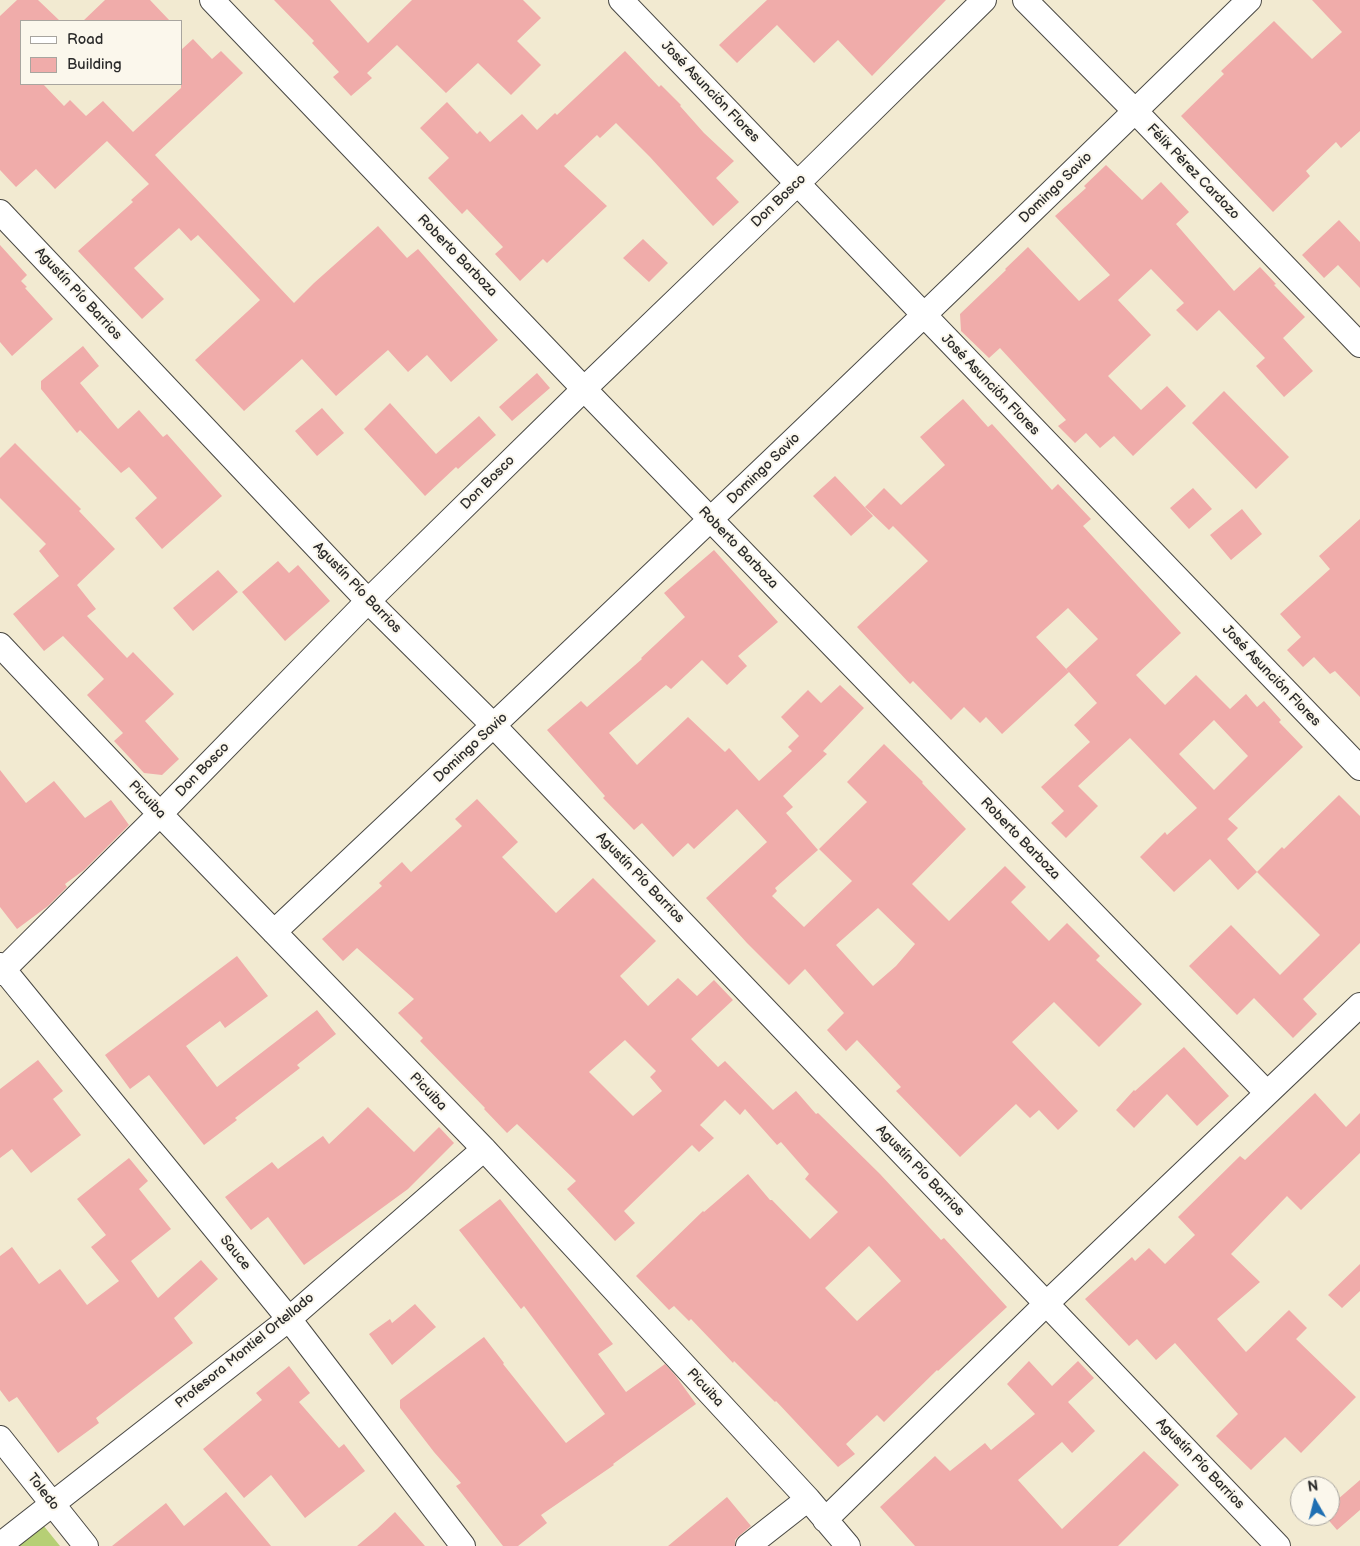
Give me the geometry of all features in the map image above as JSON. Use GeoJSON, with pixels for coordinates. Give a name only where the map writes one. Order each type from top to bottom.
{"type":"FeatureCollection","features":[{"type":"Feature","properties":{"kind":"street","name":"Roberto Barboza"},"geometry":{"type":"LineString","coordinates":[[212,0],[584,389],[1267,1093]]}},
{"type":"Feature","properties":{"kind":"street","name":"José Asunción Flores"},"geometry":{"type":"LineString","coordinates":[[621,0],[1360,768]]}},
{"type":"Feature","properties":{"kind":"street","name":"Don Bosco"},"geometry":{"type":"LineString","coordinates":[[1,970],[160,814],[368,601],[984,0]]}},
{"type":"Feature","properties":{"kind":"street","name":"Félix Pérez Cardozo"},"geometry":{"type":"LineString","coordinates":[[1026,0],[1360,345]]}},
{"type":"Feature","properties":{"kind":"street","name":"Domingo Savio"},"geometry":{"type":"LineString","coordinates":[[274,932],[711,520],[1249,0]]}},
{"type":"Feature","properties":{"kind":"street","name":"Agustín Pío Barrios"},"geometry":{"type":"LineString","coordinates":[[0,212],[368,601],[494,726],[1278,1546]]}},
{"type":"Feature","properties":{"kind":"street","name":"Picuiba"},"geometry":{"type":"LineString","coordinates":[[0,645],[160,814],[484,1149],[808,1498],[848,1546]]}},
{"type":"Feature","properties":{"kind":"street","name":"Sauce"},"geometry":{"type":"LineString","coordinates":[[1,970],[289,1319],[464,1546]]}},
{"type":"Feature","properties":{"kind":"street"},"geometry":{"type":"LineString","coordinates":[[825,1520],[1047,1303],[1360,1005]]}},
{"type":"Feature","properties":{"kind":"street","name":"Profesora Montiel Ortellado"},"geometry":{"type":"LineString","coordinates":[[0,1545],[289,1319],[484,1149]]}},
{"type":"Feature","properties":{"kind":"street","name":"Toledo"},"geometry":{"type":"LineString","coordinates":[[0,1438],[86,1546]]}},
{"type":"Feature","properties":{"kind":"street"},"geometry":{"type":"LineString","coordinates":[[748,1546],[808,1498]]}},
{"type":"Feature","properties":{"kind":"green space"},"geometry":{"type":"Polygon","coordinates":[[[43,1525],[60,1546],[18,1546],[43,1525]]]}},
{"type":"Feature","properties":{"kind":"building"},"geometry":{"type":"Polygon","coordinates":[[[17,0],[38,0],[59,20],[20,20],[20,85],[44,85],[64,106],[70,100],[86,116],[103,101],[133,132],[181,88],[182,49],[193,39],[212,59],[221,51],[243,73],[155,155],[294,303],[378,226],[407,258],[418,249],[498,340],[451,382],[427,355],[408,372],[388,350],[336,396],[302,359],[244,411],[195,360],[260,300],[198,235],[191,241],[179,228],[134,268],[164,299],[142,319],[78,251],[133,202],[131,200],[149,184],[107,141],[55,189],[36,169],[16,187],[0,170],[0,16],[17,0]]]}},
{"type":"Feature","properties":{"kind":"building"},"geometry":{"type":"Polygon","coordinates":[[[105,0],[150,0],[169,20],[84,20],[105,0]]]}},
{"type":"Feature","properties":{"kind":"building"},"geometry":{"type":"Polygon","coordinates":[[[274,0],[330,0],[368,43],[412,0],[523,0],[541,18],[517,41],[541,65],[511,95],[478,63],[446,93],[397,45],[367,73],[372,78],[351,96],[333,77],[339,72],[312,43],[314,41],[274,0]]]}},
{"type":"Feature","properties":{"kind":"building"},"geometry":{"type":"Polygon","coordinates":[[[767,0],[946,0],[872,76],[838,40],[814,63],[777,25],[737,63],[719,45],[767,0]]]}},
{"type":"Feature","properties":{"kind":"building"},"geometry":{"type":"Polygon","coordinates":[[[1312,0],[1360,0],[1360,131],[1341,148],[1336,142],[1306,171],[1310,176],[1273,212],[1181,116],[1224,74],[1221,71],[1274,21],[1312,59],[1342,32],[1312,0]]]}},
{"type":"Feature","properties":{"kind":"building"},"geometry":{"type":"Polygon","coordinates":[[[625,51],[659,87],[661,85],[681,105],[704,133],[734,161],[716,178],[739,202],[713,226],[616,123],[600,138],[597,135],[564,166],[607,206],[547,263],[543,259],[520,281],[495,254],[503,247],[467,209],[462,214],[428,178],[449,158],[420,128],[447,102],[477,134],[480,131],[490,142],[522,114],[537,130],[555,113],[557,115],[625,51]]]}},
{"type":"Feature","properties":{"kind":"building"},"geometry":{"type":"Polygon","coordinates":[[[1106,165],[1142,200],[1161,182],[1189,212],[1176,224],[1234,291],[1260,267],[1276,284],[1274,285],[1305,317],[1283,338],[1313,371],[1284,397],[1256,366],[1265,358],[1219,310],[1197,331],[1176,310],[1184,303],[1151,269],[1118,300],[1151,335],[1108,376],[1141,410],[1167,386],[1186,406],[1133,456],[1114,436],[1100,448],[1086,433],[1075,443],[1058,426],[1066,420],[1000,348],[989,358],[961,331],[960,314],[1028,247],[1079,301],[1110,275],[1055,216],[1086,188],[1084,186],[1106,165]]]}},
{"type":"Feature","properties":{"kind":"building"},"geometry":{"type":"Polygon","coordinates":[[[1339,220],[1360,242],[1360,288],[1338,265],[1324,278],[1302,255],[1339,220]]]}},
{"type":"Feature","properties":{"kind":"building"},"geometry":{"type":"Polygon","coordinates":[[[643,239],[668,263],[649,282],[623,258],[643,239]]]}},
{"type":"Feature","properties":{"kind":"building"},"geometry":{"type":"Polygon","coordinates":[[[0,245],[27,275],[21,281],[27,287],[25,288],[53,319],[12,356],[0,342],[0,245]]]}},
{"type":"Feature","properties":{"kind":"building"},"geometry":{"type":"Polygon","coordinates":[[[83,346],[99,366],[80,383],[118,429],[139,410],[163,437],[167,434],[222,496],[162,549],[135,518],[157,498],[129,467],[121,473],[80,430],[77,433],[41,389],[41,381],[83,346]]]}},
{"type":"Feature","properties":{"kind":"building"},"geometry":{"type":"Polygon","coordinates":[[[537,373],[550,388],[512,421],[499,407],[537,373]]]}},
{"type":"Feature","properties":{"kind":"building"},"geometry":{"type":"Polygon","coordinates":[[[1224,391],[1289,457],[1256,489],[1192,423],[1224,391]]]}},
{"type":"Feature","properties":{"kind":"building"},"geometry":{"type":"Polygon","coordinates":[[[963,399],[988,427],[992,424],[1052,490],[1058,484],[1091,519],[1083,526],[1181,633],[1136,675],[1165,705],[1196,675],[1230,709],[1246,694],[1257,707],[1264,701],[1281,720],[1279,722],[1303,747],[1228,819],[1238,828],[1227,839],[1257,872],[1238,890],[1210,859],[1174,892],[1140,857],[1165,832],[1167,835],[1197,808],[1130,738],[1078,786],[1098,806],[1066,838],[1051,823],[1064,811],[1041,787],[1090,742],[1074,725],[1097,703],[1069,672],[1002,734],[986,717],[980,723],[964,707],[951,720],[913,681],[910,684],[857,627],[928,561],[893,526],[889,530],[865,507],[884,488],[901,505],[945,465],[920,437],[963,399]],[[1068,608],[1036,637],[1066,669],[1098,639],[1068,608]],[[1214,720],[1179,754],[1214,790],[1248,756],[1214,720]]]}},
{"type":"Feature","properties":{"kind":"building"},"geometry":{"type":"Polygon","coordinates":[[[390,403],[436,454],[479,416],[496,435],[458,469],[456,467],[425,496],[364,429],[390,403]]]}},
{"type":"Feature","properties":{"kind":"building"},"geometry":{"type":"Polygon","coordinates":[[[322,408],[344,433],[317,456],[295,431],[322,408]]]}},
{"type":"Feature","properties":{"kind":"building"},"geometry":{"type":"Polygon","coordinates":[[[15,443],[81,509],[79,511],[115,549],[77,585],[96,609],[87,616],[127,658],[133,652],[174,694],[145,721],[179,759],[162,775],[144,773],[114,741],[123,733],[87,695],[104,679],[63,636],[44,651],[13,614],[59,576],[39,551],[46,544],[0,498],[0,458],[15,443]]]}},
{"type":"Feature","properties":{"kind":"building"},"geometry":{"type":"Polygon","coordinates":[[[835,476],[873,516],[851,536],[813,496],[835,476]]]}},
{"type":"Feature","properties":{"kind":"building"},"geometry":{"type":"Polygon","coordinates":[[[1193,488],[1212,509],[1189,529],[1170,508],[1193,488]]]}},
{"type":"Feature","properties":{"kind":"building"},"geometry":{"type":"Polygon","coordinates":[[[1242,509],[1262,534],[1231,560],[1210,535],[1242,509]]]}},
{"type":"Feature","properties":{"kind":"building"},"geometry":{"type":"Polygon","coordinates":[[[1360,519],[1360,697],[1335,671],[1330,674],[1314,657],[1303,667],[1287,650],[1301,637],[1280,614],[1330,569],[1319,556],[1360,519]]]}},
{"type":"Feature","properties":{"kind":"building"},"geometry":{"type":"Polygon","coordinates":[[[714,550],[778,622],[738,656],[747,666],[727,685],[702,660],[671,689],[666,685],[609,733],[637,765],[688,717],[725,752],[729,748],[759,781],[792,751],[788,747],[799,736],[781,717],[808,690],[821,703],[840,685],[864,708],[823,751],[827,754],[783,796],[793,807],[786,813],[818,850],[775,888],[777,891],[772,896],[804,927],[852,881],[819,849],[867,802],[847,782],[884,744],[923,782],[966,829],[912,884],[949,921],[1005,866],[1026,887],[1011,902],[1049,941],[1067,923],[1100,956],[1096,960],[1142,1004],[1099,1047],[1054,1002],[1012,1042],[1078,1111],[1058,1130],[1039,1110],[1030,1118],[1016,1104],[960,1157],[896,1091],[901,1087],[857,1040],[846,1051],[827,1030],[844,1013],[805,969],[789,985],[706,898],[767,842],[737,809],[694,849],[688,843],[673,857],[642,823],[634,830],[603,798],[605,796],[547,730],[581,701],[587,707],[642,659],[685,617],[664,593],[714,550]],[[878,908],[836,945],[873,986],[896,966],[915,944],[878,908]]]}},
{"type":"Feature","properties":{"kind":"building"},"geometry":{"type":"Polygon","coordinates":[[[278,561],[289,573],[298,565],[330,601],[285,641],[242,592],[278,561]]]}},
{"type":"Feature","properties":{"kind":"building"},"geometry":{"type":"Polygon","coordinates":[[[218,570],[238,592],[193,631],[173,608],[218,570]]]}},
{"type":"Feature","properties":{"kind":"building"},"geometry":{"type":"Polygon","coordinates":[[[0,770],[26,803],[54,781],[85,818],[111,800],[129,825],[84,870],[65,884],[67,887],[48,906],[17,929],[0,907],[0,770]]]}},
{"type":"Feature","properties":{"kind":"building"},"geometry":{"type":"Polygon","coordinates":[[[1339,795],[1360,816],[1360,943],[1303,999],[1317,1014],[1293,1038],[1254,998],[1237,1015],[1189,966],[1231,925],[1280,975],[1320,935],[1257,872],[1282,847],[1284,849],[1339,795]]]}},
{"type":"Feature","properties":{"kind":"building"},"geometry":{"type":"Polygon","coordinates":[[[477,799],[518,842],[502,857],[556,913],[593,878],[656,941],[620,976],[648,1006],[678,978],[697,996],[714,980],[733,1000],[691,1039],[718,1067],[725,1061],[773,1110],[796,1091],[816,1114],[818,1113],[880,1174],[941,1240],[944,1238],[1007,1307],[937,1370],[884,1422],[877,1415],[846,1444],[855,1454],[838,1467],[776,1401],[734,1361],[733,1363],[691,1319],[689,1321],[674,1306],[669,1310],[636,1276],[703,1211],[748,1174],[770,1200],[810,1239],[838,1212],[805,1179],[809,1174],[781,1142],[777,1145],[745,1109],[740,1115],[725,1100],[700,1125],[714,1138],[699,1152],[692,1145],[624,1211],[635,1223],[615,1241],[567,1189],[576,1181],[517,1124],[507,1133],[420,1041],[423,1038],[398,1013],[414,999],[357,948],[343,961],[322,939],[382,886],[379,883],[402,862],[411,872],[462,826],[455,819],[477,799]],[[625,1040],[589,1072],[633,1116],[662,1091],[650,1077],[656,1071],[625,1040]],[[869,1246],[825,1288],[857,1321],[901,1281],[869,1246]]]}},
{"type":"Feature","properties":{"kind":"building"},"geometry":{"type":"Polygon","coordinates":[[[237,956],[268,996],[225,1028],[220,1021],[186,1046],[217,1087],[317,1010],[336,1034],[297,1065],[300,1068],[235,1118],[237,1120],[204,1145],[149,1075],[130,1089],[105,1055],[237,956]]]}},
{"type":"Feature","properties":{"kind":"building"},"geometry":{"type":"Polygon","coordinates":[[[1184,1047],[1229,1096],[1197,1126],[1167,1094],[1134,1128],[1116,1110],[1134,1090],[1184,1047]]]}},
{"type":"Feature","properties":{"kind":"building"},"geometry":{"type":"Polygon","coordinates":[[[38,1060],[63,1091],[53,1099],[81,1135],[31,1173],[12,1149],[0,1158],[0,1089],[38,1060]]]}},
{"type":"Feature","properties":{"kind":"building"},"geometry":{"type":"Polygon","coordinates":[[[1315,1093],[1346,1127],[1360,1113],[1360,1153],[1301,1210],[1287,1196],[1231,1254],[1260,1282],[1217,1319],[1246,1352],[1289,1310],[1307,1328],[1296,1339],[1356,1397],[1301,1453],[1285,1437],[1251,1470],[1216,1436],[1238,1414],[1175,1343],[1156,1360],[1137,1339],[1129,1346],[1085,1299],[1132,1257],[1135,1261],[1149,1248],[1165,1264],[1195,1235],[1178,1217],[1240,1156],[1245,1160],[1315,1093]]]}},
{"type":"Feature","properties":{"kind":"building"},"geometry":{"type":"Polygon","coordinates":[[[368,1107],[414,1152],[439,1127],[454,1143],[408,1189],[304,1265],[268,1217],[251,1230],[225,1197],[272,1162],[278,1169],[323,1136],[329,1144],[368,1107]]]}},
{"type":"Feature","properties":{"kind":"building"},"geometry":{"type":"Polygon","coordinates":[[[129,1158],[148,1181],[139,1189],[171,1229],[131,1261],[158,1298],[201,1260],[218,1279],[174,1318],[193,1343],[96,1418],[99,1423],[58,1453],[17,1397],[9,1402],[0,1390],[0,1256],[12,1247],[39,1284],[60,1269],[87,1305],[119,1281],[91,1247],[106,1235],[77,1199],[129,1158]]]}},
{"type":"Feature","properties":{"kind":"building"},"geometry":{"type":"Polygon","coordinates":[[[500,1199],[613,1344],[598,1354],[626,1392],[665,1364],[696,1404],[614,1465],[541,1515],[547,1523],[518,1546],[503,1546],[456,1486],[461,1483],[400,1408],[400,1400],[484,1337],[566,1443],[605,1414],[524,1306],[521,1309],[459,1230],[500,1199]]]}},
{"type":"Feature","properties":{"kind":"building"},"geometry":{"type":"Polygon","coordinates":[[[1360,1264],[1360,1291],[1342,1308],[1328,1295],[1360,1264]]]}},
{"type":"Feature","properties":{"kind":"building"},"geometry":{"type":"Polygon","coordinates":[[[415,1304],[436,1327],[392,1365],[369,1334],[390,1319],[392,1323],[415,1304]]]}},
{"type":"Feature","properties":{"kind":"building"},"geometry":{"type":"Polygon","coordinates":[[[1029,1361],[1052,1386],[1078,1361],[1094,1378],[1068,1402],[1095,1431],[1072,1453],[1062,1442],[1018,1480],[1062,1529],[1144,1451],[1179,1485],[1118,1546],[915,1546],[880,1507],[935,1456],[950,1471],[985,1443],[991,1450],[1035,1414],[1007,1384],[1029,1361]]]}},
{"type":"Feature","properties":{"kind":"building"},"geometry":{"type":"Polygon","coordinates":[[[289,1366],[310,1393],[299,1402],[339,1448],[344,1444],[365,1471],[305,1518],[271,1475],[244,1498],[203,1449],[262,1400],[256,1393],[289,1366]]]}},
{"type":"Feature","properties":{"kind":"building"},"geometry":{"type":"Polygon","coordinates":[[[1360,1480],[1360,1510],[1337,1530],[1334,1526],[1340,1526],[1340,1497],[1360,1480]]]}},
{"type":"Feature","properties":{"kind":"building"},"geometry":{"type":"Polygon","coordinates":[[[226,1492],[271,1546],[112,1546],[166,1503],[184,1526],[226,1492]]]}},
{"type":"Feature","properties":{"kind":"building"},"geometry":{"type":"Polygon","coordinates":[[[727,1497],[751,1526],[735,1540],[735,1546],[668,1546],[727,1497]]]}},
{"type":"Feature","properties":{"kind":"building"},"geometry":{"type":"Polygon","coordinates":[[[395,1512],[425,1546],[357,1546],[377,1529],[395,1512]]]}}]}
